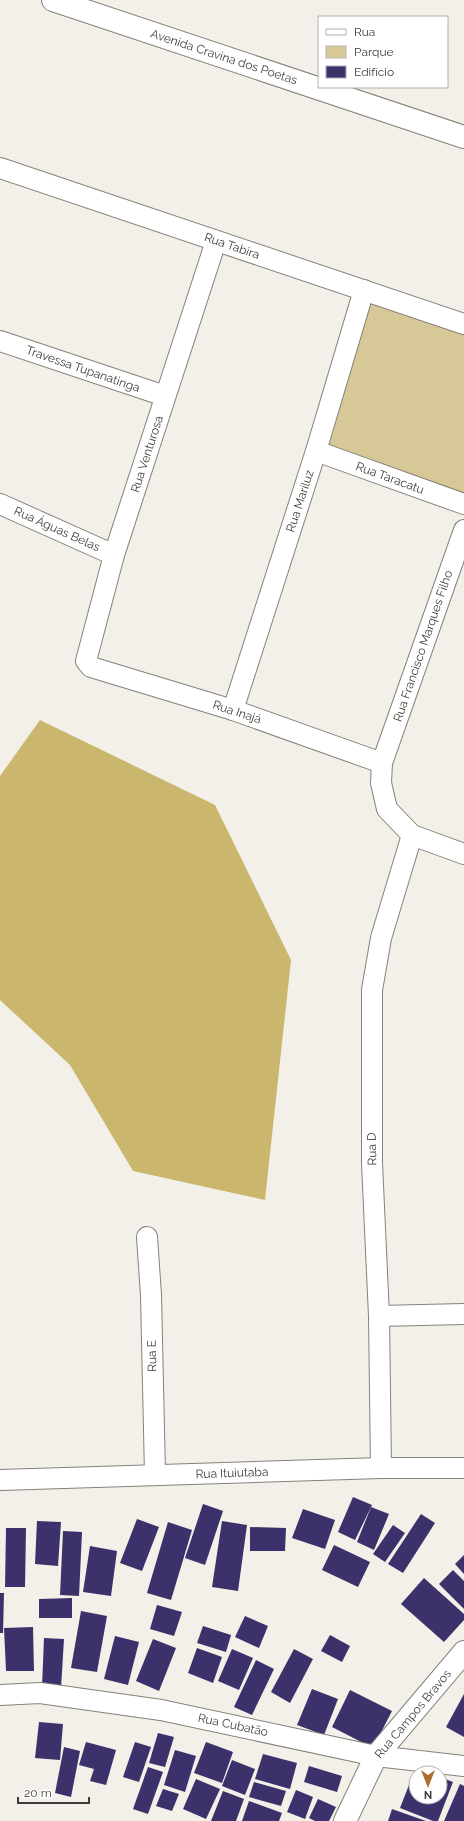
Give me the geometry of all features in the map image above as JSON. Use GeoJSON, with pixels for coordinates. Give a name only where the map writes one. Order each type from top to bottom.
{"type":"FeatureCollection","features":[{"type":"Feature","properties":{"kind":"street","name":"Avenida Cravina dos Poetas"},"geometry":{"type":"LineString","coordinates":[[53,0],[464,137]]}},
{"type":"Feature","properties":{"kind":"street","name":"Rua Tabira"},"geometry":{"type":"LineString","coordinates":[[0,168],[364,290],[463,320]]}},
{"type":"Feature","properties":{"kind":"street","name":"Rua Venturosa"},"geometry":{"type":"LineString","coordinates":[[91,667],[87,664],[86,656],[114,555],[216,241]]}},
{"type":"Feature","properties":{"kind":"street","name":"Rua Mariluz"},"geometry":{"type":"LineString","coordinates":[[233,710],[316,451],[364,290]]}},
{"type":"Feature","properties":{"kind":"street","name":"Travessa Tupanatinga"},"geometry":{"type":"LineString","coordinates":[[0,341],[165,396]]}},
{"type":"Feature","properties":{"kind":"street","name":"Rua Taracatu"},"geometry":{"type":"LineString","coordinates":[[316,451],[464,504]]}},
{"type":"Feature","properties":{"kind":"street","name":"Rua Águas Belas"},"geometry":{"type":"LineString","coordinates":[[0,504],[114,555]]}},
{"type":"Feature","properties":{"kind":"street","name":"Rua Francisco Marques Filho"},"geometry":{"type":"LineString","coordinates":[[412,835],[387,809],[381,783],[382,763],[464,530]]}},
{"type":"Feature","properties":{"kind":"street","name":"Rua Inajá"},"geometry":{"type":"LineString","coordinates":[[91,667],[233,710],[382,763]]}},
{"type":"Feature","properties":{"kind":"street"},"geometry":{"type":"LineString","coordinates":[[412,835],[464,854]]}},
{"type":"Feature","properties":{"kind":"street","name":"Rua D"},"geometry":{"type":"LineString","coordinates":[[381,1468],[379,1316],[372,1163],[372,990],[381,938],[412,835]]}},
{"type":"Feature","properties":{"kind":"street","name":"Rua E"},"geometry":{"type":"LineString","coordinates":[[147,1237],[151,1295],[155,1475]]}},
{"type":"Feature","properties":{"kind":"street"},"geometry":{"type":"LineString","coordinates":[[379,1316],[464,1314]]}},
{"type":"Feature","properties":{"kind":"street","name":"Rua Ituiutaba"},"geometry":{"type":"LineString","coordinates":[[0,1480],[381,1468],[464,1468]]}},
{"type":"Feature","properties":{"kind":"street","name":"Rua Campos Bravos"},"geometry":{"type":"LineString","coordinates":[[345,1821],[376,1756],[464,1652]]}},
{"type":"Feature","properties":{"kind":"street","name":"Rua Cubatão"},"geometry":{"type":"LineString","coordinates":[[0,1695],[40,1693],[161,1710],[376,1756],[464,1766]]}},
{"type":"Feature","properties":{"kind":"green space"},"geometry":{"type":"Polygon","coordinates":[[[364,290],[464,324],[464,504],[316,451],[364,290]]]}},
{"type":"Feature","properties":{"kind":"shaded area"},"geometry":{"type":"Polygon","coordinates":[[[40,720],[215,805],[291,960],[265,1200],[133,1171],[70,1065],[0,1000],[0,776],[40,720]]]}},
{"type":"Feature","properties":{"kind":"building"},"geometry":{"type":"Polygon","coordinates":[[[353,1497],[372,1505],[355,1540],[338,1532],[353,1497]]]}},
{"type":"Feature","properties":{"kind":"building"},"geometry":{"type":"Polygon","coordinates":[[[203,1504],[223,1511],[205,1565],[185,1558],[203,1504]]]}},
{"type":"Feature","properties":{"kind":"building"},"geometry":{"type":"Polygon","coordinates":[[[371,1507],[389,1514],[374,1550],[357,1542],[371,1507]]]}},
{"type":"Feature","properties":{"kind":"building"},"geometry":{"type":"Polygon","coordinates":[[[303,1509],[335,1520],[325,1549],[292,1538],[303,1509]]]}},
{"type":"Feature","properties":{"kind":"building"},"geometry":{"type":"Polygon","coordinates":[[[421,1514],[435,1523],[403,1573],[388,1564],[421,1514]]]}},
{"type":"Feature","properties":{"kind":"building"},"geometry":{"type":"Polygon","coordinates":[[[137,1519],[159,1527],[142,1571],[120,1563],[137,1519]]]}},
{"type":"Feature","properties":{"kind":"building"},"geometry":{"type":"Polygon","coordinates":[[[37,1521],[61,1522],[58,1566],[35,1564],[37,1521]]]}},
{"type":"Feature","properties":{"kind":"building"},"geometry":{"type":"Polygon","coordinates":[[[222,1521],[247,1525],[238,1591],[212,1587],[222,1521]]]}},
{"type":"Feature","properties":{"kind":"building"},"geometry":{"type":"Polygon","coordinates":[[[168,1522],[192,1530],[171,1600],[147,1593],[168,1522]]]}},
{"type":"Feature","properties":{"kind":"building"},"geometry":{"type":"Polygon","coordinates":[[[393,1525],[405,1533],[385,1562],[373,1554],[393,1525]]]}},
{"type":"Feature","properties":{"kind":"building"},"geometry":{"type":"Polygon","coordinates":[[[250,1527],[286,1528],[285,1551],[250,1551],[250,1527]]]}},
{"type":"Feature","properties":{"kind":"building"},"geometry":{"type":"Polygon","coordinates":[[[6,1528],[26,1528],[25,1587],[5,1587],[6,1528]]]}},
{"type":"Feature","properties":{"kind":"building"},"geometry":{"type":"Polygon","coordinates":[[[63,1531],[82,1532],[79,1596],[60,1595],[63,1531]]]}},
{"type":"Feature","properties":{"kind":"building"},"geometry":{"type":"Polygon","coordinates":[[[334,1545],[370,1562],[358,1587],[322,1570],[334,1545]]]}},
{"type":"Feature","properties":{"kind":"building"},"geometry":{"type":"Polygon","coordinates":[[[90,1546],[117,1551],[111,1596],[83,1592],[90,1546]]]}},
{"type":"Feature","properties":{"kind":"building"},"geometry":{"type":"Polygon","coordinates":[[[464,1555],[464,1574],[455,1564],[464,1555]]]}},
{"type":"Feature","properties":{"kind":"building"},"geometry":{"type":"Polygon","coordinates":[[[453,1570],[464,1581],[464,1609],[439,1584],[453,1570]]]}},
{"type":"Feature","properties":{"kind":"building"},"geometry":{"type":"Polygon","coordinates":[[[424,1578],[464,1614],[464,1620],[444,1642],[401,1604],[424,1578]]]}},
{"type":"Feature","properties":{"kind":"building"},"geometry":{"type":"Polygon","coordinates":[[[0,1593],[4,1593],[3,1633],[0,1633],[0,1593]]]}},
{"type":"Feature","properties":{"kind":"building"},"geometry":{"type":"Polygon","coordinates":[[[72,1598],[72,1618],[39,1618],[39,1599],[72,1598]]]}},
{"type":"Feature","properties":{"kind":"building"},"geometry":{"type":"Polygon","coordinates":[[[157,1605],[182,1612],[174,1636],[150,1629],[157,1605]]]}},
{"type":"Feature","properties":{"kind":"building"},"geometry":{"type":"Polygon","coordinates":[[[81,1611],[107,1616],[97,1672],[71,1668],[81,1611]]]}},
{"type":"Feature","properties":{"kind":"building"},"geometry":{"type":"Polygon","coordinates":[[[245,1616],[268,1626],[259,1648],[235,1637],[245,1616]]]}},
{"type":"Feature","properties":{"kind":"building"},"geometry":{"type":"Polygon","coordinates":[[[203,1626],[231,1635],[226,1652],[197,1643],[203,1626]]]}},
{"type":"Feature","properties":{"kind":"building"},"geometry":{"type":"Polygon","coordinates":[[[33,1627],[34,1671],[6,1671],[4,1628],[33,1627]]]}},
{"type":"Feature","properties":{"kind":"building"},"geometry":{"type":"Polygon","coordinates":[[[330,1635],[350,1646],[342,1662],[321,1651],[330,1635]]]}},
{"type":"Feature","properties":{"kind":"building"},"geometry":{"type":"Polygon","coordinates":[[[115,1636],[139,1642],[128,1685],[104,1679],[115,1636]]]}},
{"type":"Feature","properties":{"kind":"building"},"geometry":{"type":"Polygon","coordinates":[[[44,1638],[64,1639],[61,1688],[42,1687],[44,1638]]]}},
{"type":"Feature","properties":{"kind":"building"},"geometry":{"type":"Polygon","coordinates":[[[153,1639],[176,1648],[159,1691],[136,1681],[153,1639]]]}},
{"type":"Feature","properties":{"kind":"building"},"geometry":{"type":"Polygon","coordinates":[[[197,1648],[222,1657],[213,1683],[188,1673],[197,1648]]]}},
{"type":"Feature","properties":{"kind":"building"},"geometry":{"type":"Polygon","coordinates":[[[232,1649],[253,1658],[239,1690],[218,1681],[232,1649]]]}},
{"type":"Feature","properties":{"kind":"building"},"geometry":{"type":"Polygon","coordinates":[[[294,1649],[313,1659],[290,1703],[271,1692],[294,1649]]]}},
{"type":"Feature","properties":{"kind":"building"},"geometry":{"type":"Polygon","coordinates":[[[256,1660],[274,1669],[252,1715],[234,1707],[256,1660]]]}},
{"type":"Feature","properties":{"kind":"building"},"geometry":{"type":"Polygon","coordinates":[[[312,1689],[338,1699],[324,1735],[297,1725],[312,1689]]]}},
{"type":"Feature","properties":{"kind":"building"},"geometry":{"type":"Polygon","coordinates":[[[350,1690],[392,1711],[373,1748],[332,1727],[350,1690]]]}},
{"type":"Feature","properties":{"kind":"building"},"geometry":{"type":"Polygon","coordinates":[[[464,1694],[464,1737],[446,1727],[464,1694]]]}},
{"type":"Feature","properties":{"kind":"building"},"geometry":{"type":"Polygon","coordinates":[[[39,1722],[63,1724],[60,1760],[35,1758],[39,1722]]]}},
{"type":"Feature","properties":{"kind":"building"},"geometry":{"type":"Polygon","coordinates":[[[158,1733],[174,1737],[165,1767],[149,1763],[158,1733]]]}},
{"type":"Feature","properties":{"kind":"building"},"geometry":{"type":"Polygon","coordinates":[[[86,1742],[116,1750],[106,1785],[90,1781],[94,1769],[79,1765],[86,1742]]]}},
{"type":"Feature","properties":{"kind":"building"},"geometry":{"type":"Polygon","coordinates":[[[135,1742],[151,1747],[139,1782],[123,1777],[135,1742]]]}},
{"type":"Feature","properties":{"kind":"building"},"geometry":{"type":"Polygon","coordinates":[[[206,1742],[233,1752],[222,1783],[194,1773],[206,1742]]]}},
{"type":"Feature","properties":{"kind":"building"},"geometry":{"type":"Polygon","coordinates":[[[64,1747],[80,1751],[71,1797],[55,1793],[64,1747]]]}},
{"type":"Feature","properties":{"kind":"building"},"geometry":{"type":"Polygon","coordinates":[[[175,1750],[196,1756],[185,1792],[164,1785],[175,1750]]]}},
{"type":"Feature","properties":{"kind":"building"},"geometry":{"type":"Polygon","coordinates":[[[263,1754],[297,1763],[290,1789],[255,1779],[263,1754]]]}},
{"type":"Feature","properties":{"kind":"building"},"geometry":{"type":"Polygon","coordinates":[[[232,1760],[255,1769],[245,1795],[222,1786],[232,1760]]]}},
{"type":"Feature","properties":{"kind":"building"},"geometry":{"type":"Polygon","coordinates":[[[309,1766],[342,1776],[337,1792],[304,1782],[309,1766]]]}},
{"type":"Feature","properties":{"kind":"building"},"geometry":{"type":"Polygon","coordinates":[[[148,1767],[163,1772],[148,1814],[133,1809],[148,1767]]]}},
{"type":"Feature","properties":{"kind":"building"},"geometry":{"type":"Polygon","coordinates":[[[196,1779],[220,1789],[206,1819],[183,1809],[196,1779]]]}},
{"type":"Feature","properties":{"kind":"building"},"geometry":{"type":"Polygon","coordinates":[[[448,1780],[453,1782],[448,1795],[448,1780]]]}},
{"type":"Feature","properties":{"kind":"building"},"geometry":{"type":"Polygon","coordinates":[[[254,1782],[286,1791],[281,1806],[249,1797],[254,1782]]]}},
{"type":"Feature","properties":{"kind":"building"},"geometry":{"type":"Polygon","coordinates":[[[460,1784],[464,1786],[464,1821],[444,1821],[460,1784]]]}},
{"type":"Feature","properties":{"kind":"building"},"geometry":{"type":"Polygon","coordinates":[[[408,1788],[408,1805],[444,1805],[438,1821],[433,1821],[400,1808],[408,1788]]]}},
{"type":"Feature","properties":{"kind":"building"},"geometry":{"type":"Polygon","coordinates":[[[163,1789],[179,1794],[172,1811],[156,1806],[163,1789]]]}},
{"type":"Feature","properties":{"kind":"building"},"geometry":{"type":"Polygon","coordinates":[[[296,1790],[313,1797],[305,1819],[287,1812],[296,1790]]]}},
{"type":"Feature","properties":{"kind":"building"},"geometry":{"type":"Polygon","coordinates":[[[223,1791],[244,1799],[236,1821],[211,1821],[223,1791]]]}},
{"type":"Feature","properties":{"kind":"building"},"geometry":{"type":"Polygon","coordinates":[[[318,1799],[336,1807],[329,1821],[315,1821],[309,1818],[318,1799]]]}},
{"type":"Feature","properties":{"kind":"building"},"geometry":{"type":"Polygon","coordinates":[[[249,1801],[282,1813],[279,1821],[242,1821],[249,1801]]]}},
{"type":"Feature","properties":{"kind":"building"},"geometry":{"type":"Polygon","coordinates":[[[392,1809],[426,1821],[388,1821],[392,1809]]]}}]}
